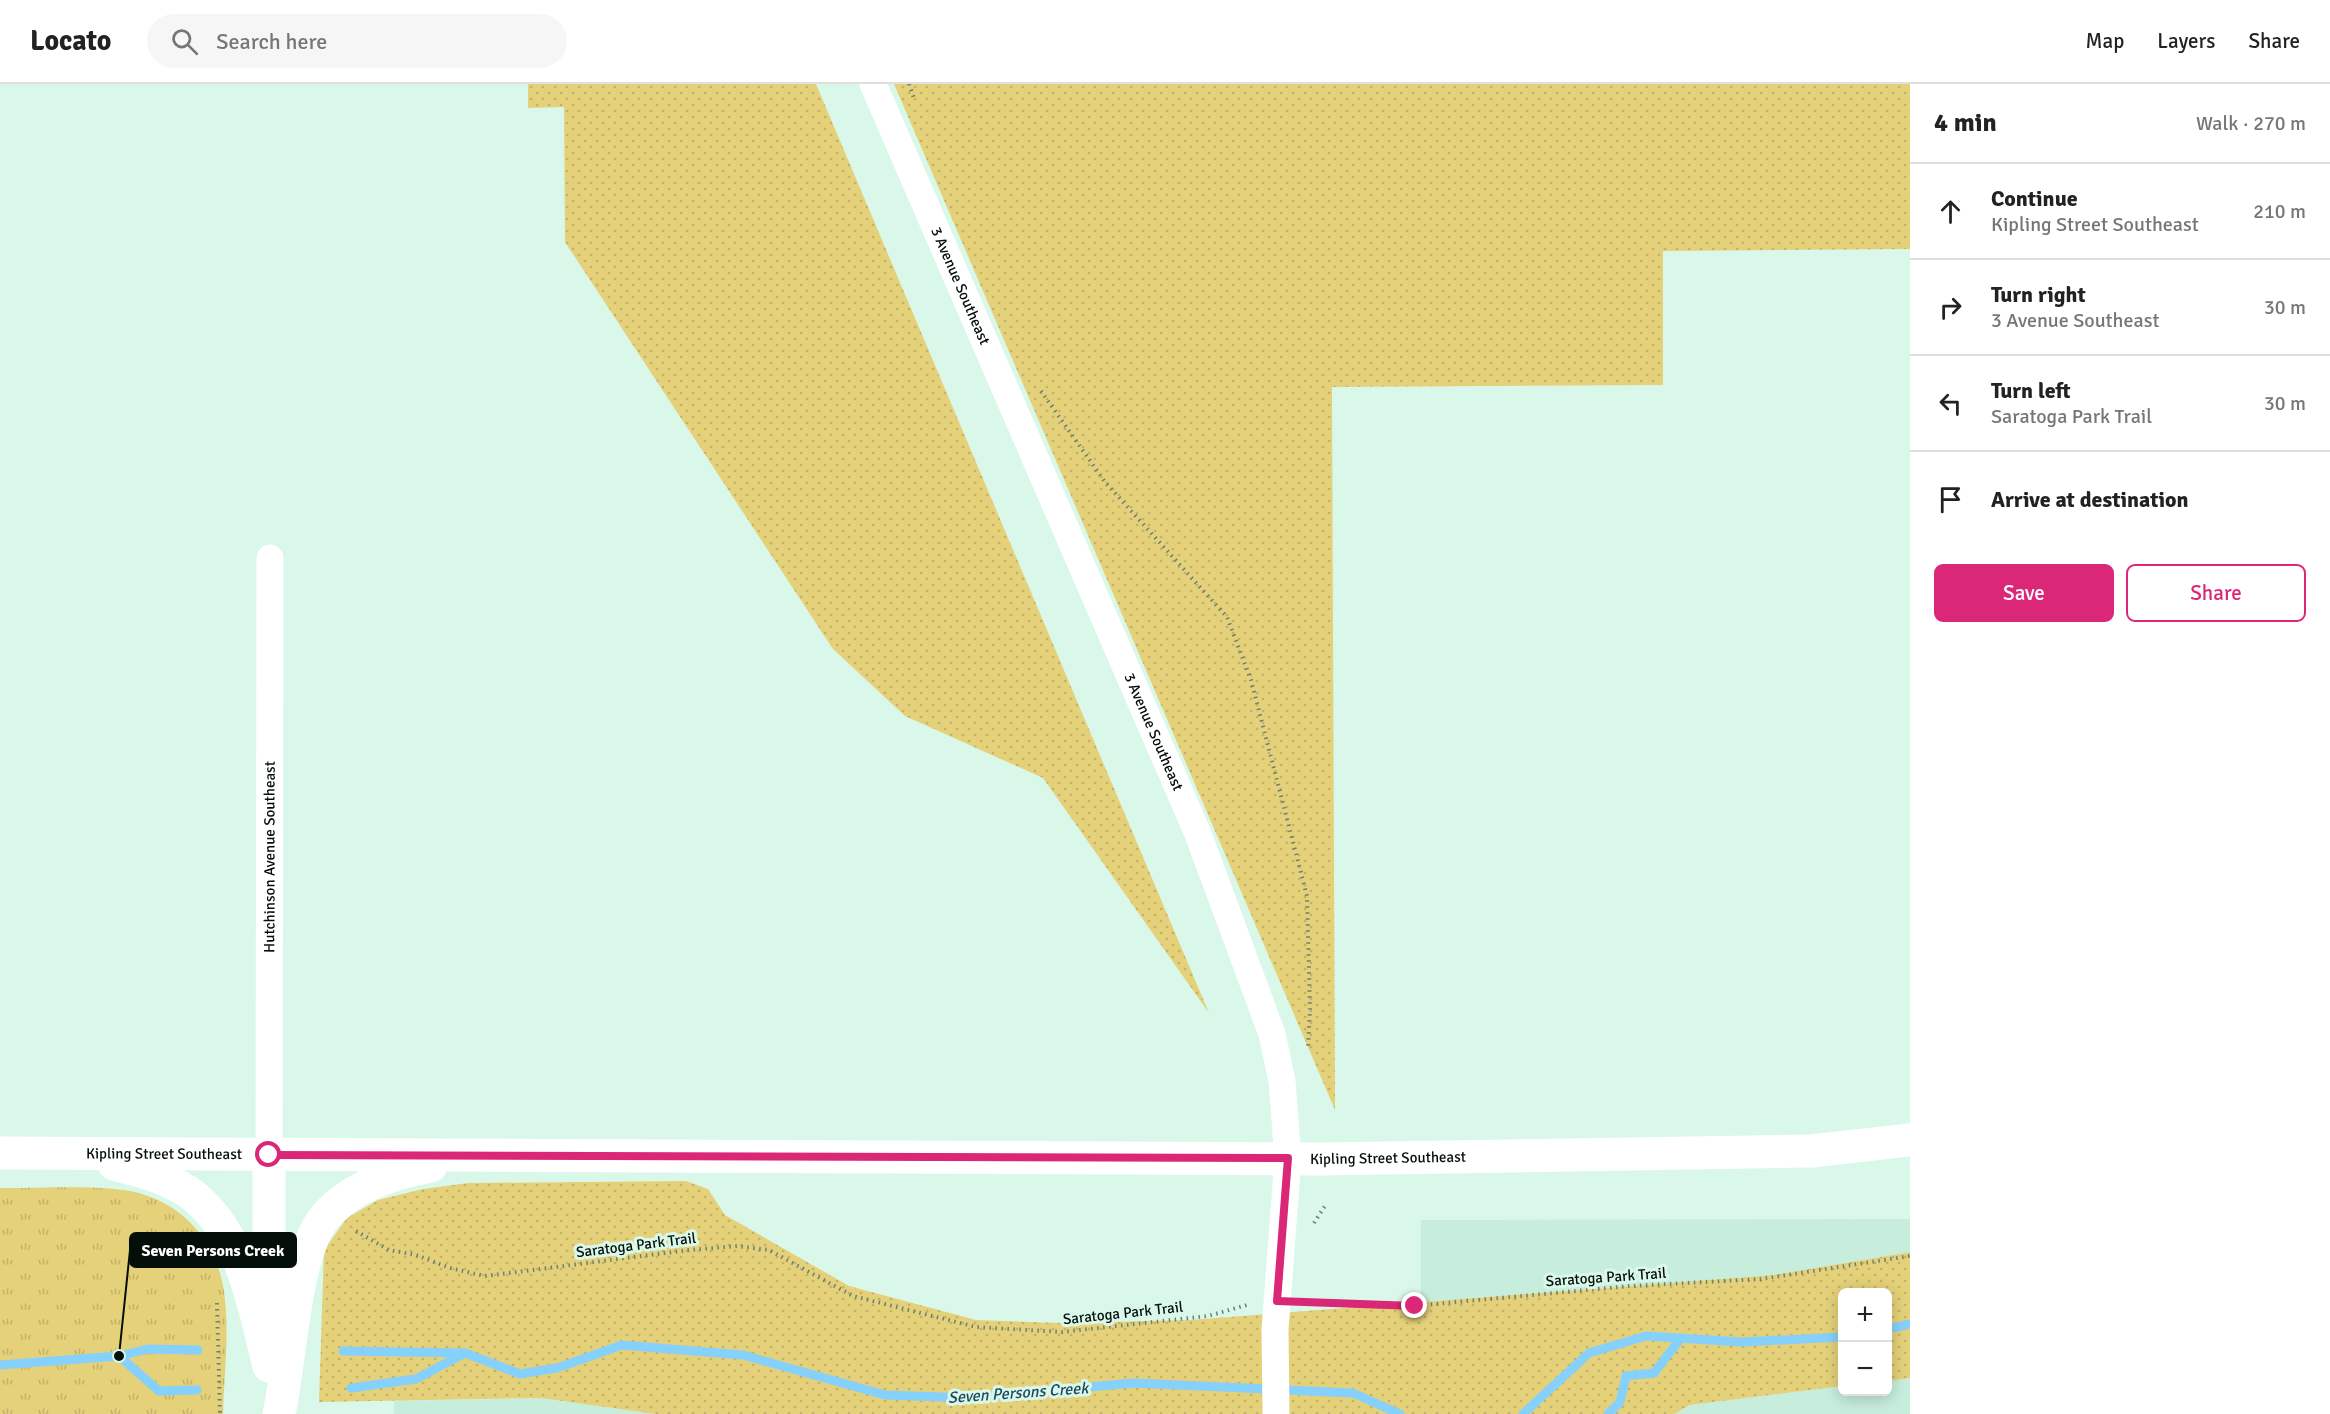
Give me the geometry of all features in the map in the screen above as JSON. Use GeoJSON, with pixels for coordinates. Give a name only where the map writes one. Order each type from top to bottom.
{"type":"FeatureCollection","features":[{"type":"Feature","properties":{"kind":"street","name":"3 Avenue Southeast"},"geometry":{"type":"LineString","coordinates":[[873,84],[1198,834],[1272,1034],[1282,1081],[1288,1158],[1275,1329],[1276,1414]]}},
{"type":"Feature","properties":{"kind":"street","name":"Hutchinson Avenue Southeast"},"geometry":{"type":"LineString","coordinates":[[269,1155],[270,558]]}},
{"type":"Feature","properties":{"kind":"street","name":"Kipling Street Southeast"},"geometry":{"type":"LineString","coordinates":[[0,1153],[1288,1158],[1811,1151],[1910,1140]]}},
{"type":"Feature","properties":{"kind":"street"},"geometry":{"type":"LineString","coordinates":[[78,1154],[161,1178],[195,1197],[206,1209],[219,1224],[236,1253],[269,1366]]}},
{"type":"Feature","properties":{"kind":"street"},"geometry":{"type":"LineString","coordinates":[[269,1155],[269,1414]]}},
{"type":"Feature","properties":{"kind":"street"},"geometry":{"type":"LineString","coordinates":[[279,1414],[309,1247],[328,1214],[345,1199],[369,1185],[410,1170],[495,1156]]}},
{"type":"Feature","properties":{"kind":"path"},"geometry":{"type":"LineString","coordinates":[[909,84],[917,104]]}},
{"type":"Feature","properties":{"kind":"path"},"geometry":{"type":"LineString","coordinates":[[1038,387],[1105,483],[1227,617],[1251,680],[1306,896],[1310,1009],[1307,1054]]}},
{"type":"Feature","properties":{"kind":"path","name":"Saratoga Park Trail"},"geometry":{"type":"LineString","coordinates":[[328,1214],[389,1250],[416,1255],[450,1268],[485,1275],[737,1246],[769,1250],[853,1296],[976,1327],[1062,1332],[1208,1316],[1236,1307],[1277,1301],[1403,1307],[1630,1286],[1761,1279],[1910,1256]]}},
{"type":"Feature","properties":{"kind":"shaded area"},"geometry":{"type":"Polygon","coordinates":[[[1910,1219],[1910,1252],[1774,1275],[1421,1302],[1421,1220],[1910,1219]]]}},
{"type":"Feature","properties":{"kind":"shaded area"},"geometry":{"type":"Polygon","coordinates":[[[1910,1378],[1910,1414],[1674,1414],[1690,1405],[1838,1386],[1838,1396],[1892,1396],[1892,1380],[1910,1378]]]}},
{"type":"Feature","properties":{"kind":"shaded area"},"geometry":{"type":"Polygon","coordinates":[[[541,1398],[655,1414],[394,1414],[394,1401],[541,1398]]]}},
{"type":"Feature","properties":{"kind":"green space"},"geometry":{"type":"Polygon","coordinates":[[[528,84],[816,84],[1209,1013],[1043,778],[905,716],[833,649],[565,242],[564,107],[528,108],[528,84]]]}},
{"type":"Feature","properties":{"kind":"green space"},"geometry":{"type":"Polygon","coordinates":[[[894,84],[1910,84],[1910,249],[1663,251],[1663,385],[1332,387],[1335,1110],[894,84]]]}},
{"type":"Feature","properties":{"kind":"green space"},"geometry":{"type":"Polygon","coordinates":[[[686,1181],[708,1189],[725,1215],[849,1286],[976,1320],[1062,1323],[1190,1320],[1774,1275],[1910,1252],[1910,1378],[1892,1380],[1892,1288],[1838,1288],[1838,1386],[1690,1405],[1674,1414],[655,1414],[541,1398],[319,1402],[324,1250],[347,1218],[378,1200],[423,1189],[468,1183],[686,1181]]]}},
{"type":"Feature","properties":{"kind":"green space"},"geometry":{"type":"Polygon","coordinates":[[[0,1188],[94,1188],[131,1191],[162,1202],[190,1222],[210,1250],[222,1282],[227,1328],[223,1414],[0,1414],[0,1188]]]}},
{"type":"Feature","properties":{"kind":"waterway","name":"Seven Persons Creek"},"geometry":{"type":"LineString","coordinates":[[1892,1328],[1910,1324]]}},
{"type":"Feature","properties":{"kind":"waterway","name":"Seven Persons Creek"},"geometry":{"type":"LineString","coordinates":[[1523,1414],[1589,1353],[1646,1336],[1742,1342],[1838,1337]]}},
{"type":"Feature","properties":{"kind":"waterway","name":"Seven Persons Creek"},"geometry":{"type":"LineString","coordinates":[[1608,1414],[1620,1402],[1626,1376],[1654,1373],[1681,1338]]}},
{"type":"Feature","properties":{"kind":"waterway","name":"Seven Persons Creek"},"geometry":{"type":"LineString","coordinates":[[343,1351],[465,1353],[520,1374],[557,1368],[622,1345],[743,1355],[885,1395],[971,1398],[1133,1383],[1353,1393],[1400,1414]]}},
{"type":"Feature","properties":{"kind":"waterway","name":"Seven Persons Creek"},"geometry":{"type":"LineString","coordinates":[[0,1365],[119,1356],[148,1349],[198,1350]]}},
{"type":"Feature","properties":{"kind":"waterway","name":"Seven Persons Creek"},"geometry":{"type":"LineString","coordinates":[[351,1388],[416,1379],[465,1353]]}},
{"type":"Feature","properties":{"kind":"waterway","name":"Seven Persons Creek"},"geometry":{"type":"LineString","coordinates":[[119,1356],[159,1391],[197,1390]]}},
{"type":"Feature","properties":{"kind":"place","name":"Seven Persons Creek"},"geometry":{"type":"Point","coordinates":[119,1356]}},
{"type":"Feature","properties":{"kind":"route"},"geometry":{"type":"LineString","coordinates":[[269,1155],[1288,1158],[1277,1301],[1415,1306]]}}]}
